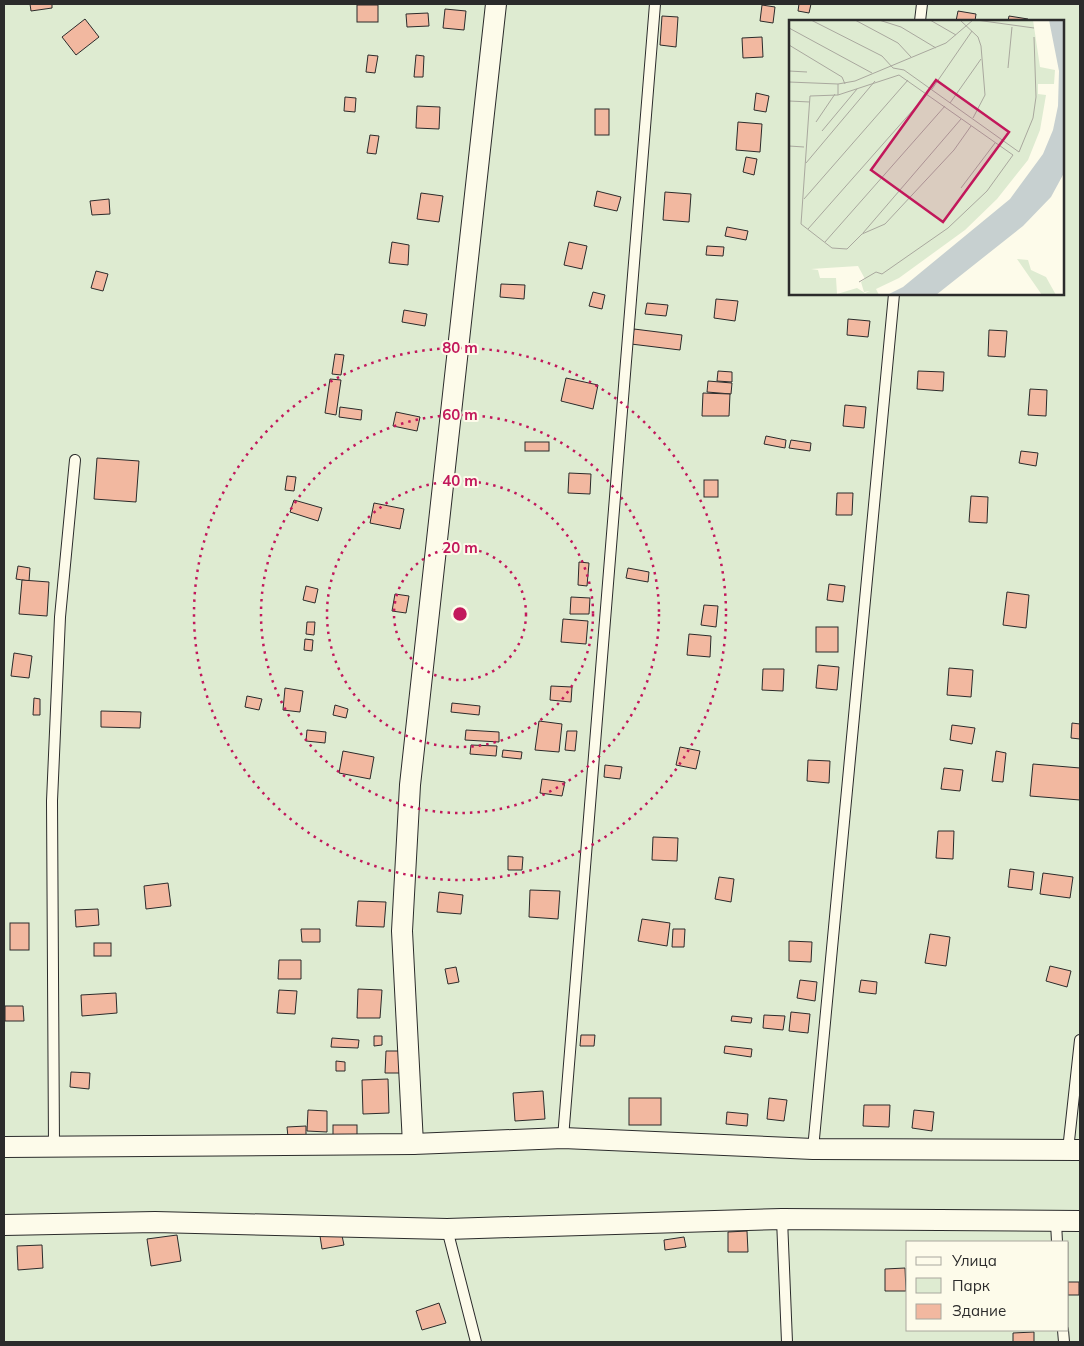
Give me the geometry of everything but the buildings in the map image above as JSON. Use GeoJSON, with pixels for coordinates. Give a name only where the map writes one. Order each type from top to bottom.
{"type":"FeatureCollection","features":[{"type":"Feature","properties":{"kind":"street"},"geometry":{"type":"LineString","coordinates":[[413,1144],[402,931],[410,785],[496,4]]}},
{"type":"Feature","properties":{"kind":"street"},"geometry":{"type":"LineString","coordinates":[[4,1147],[413,1144],[563,1138],[813,1149],[1074,1150]]}},
{"type":"Feature","properties":{"kind":"street"},"geometry":{"type":"LineString","coordinates":[[4,1225],[155,1222],[448,1229],[782,1220],[1080,1221]]}},
{"type":"Feature","properties":{"kind":"lane"},"geometry":{"type":"LineString","coordinates":[[563,1138],[655,4]]}},
{"type":"Feature","properties":{"kind":"lane"},"geometry":{"type":"LineString","coordinates":[[920,20],[922,4]]}},
{"type":"Feature","properties":{"kind":"lane"},"geometry":{"type":"LineString","coordinates":[[813,1149],[894,295]]}},
{"type":"Feature","properties":{"kind":"lane"},"geometry":{"type":"LineString","coordinates":[[54,1146],[52,801],[60,617],[75,460]]}},
{"type":"Feature","properties":{"kind":"lane"},"geometry":{"type":"LineString","coordinates":[[1074,1150],[1080,1040]]}},
{"type":"Feature","properties":{"kind":"lane"},"geometry":{"type":"LineString","coordinates":[[782,1220],[786,1342]]}},
{"type":"Feature","properties":{"kind":"lane"},"geometry":{"type":"LineString","coordinates":[[1056,1222],[1057,1241]]}},
{"type":"Feature","properties":{"kind":"lane"},"geometry":{"type":"LineString","coordinates":[[448,1229],[476,1342]]}},
{"type":"Feature","properties":{"kind":"green space"},"geometry":{"type":"Polygon","coordinates":[[[4,4],[1080,4],[1080,1342],[4,1342],[4,4]]]}}]}
